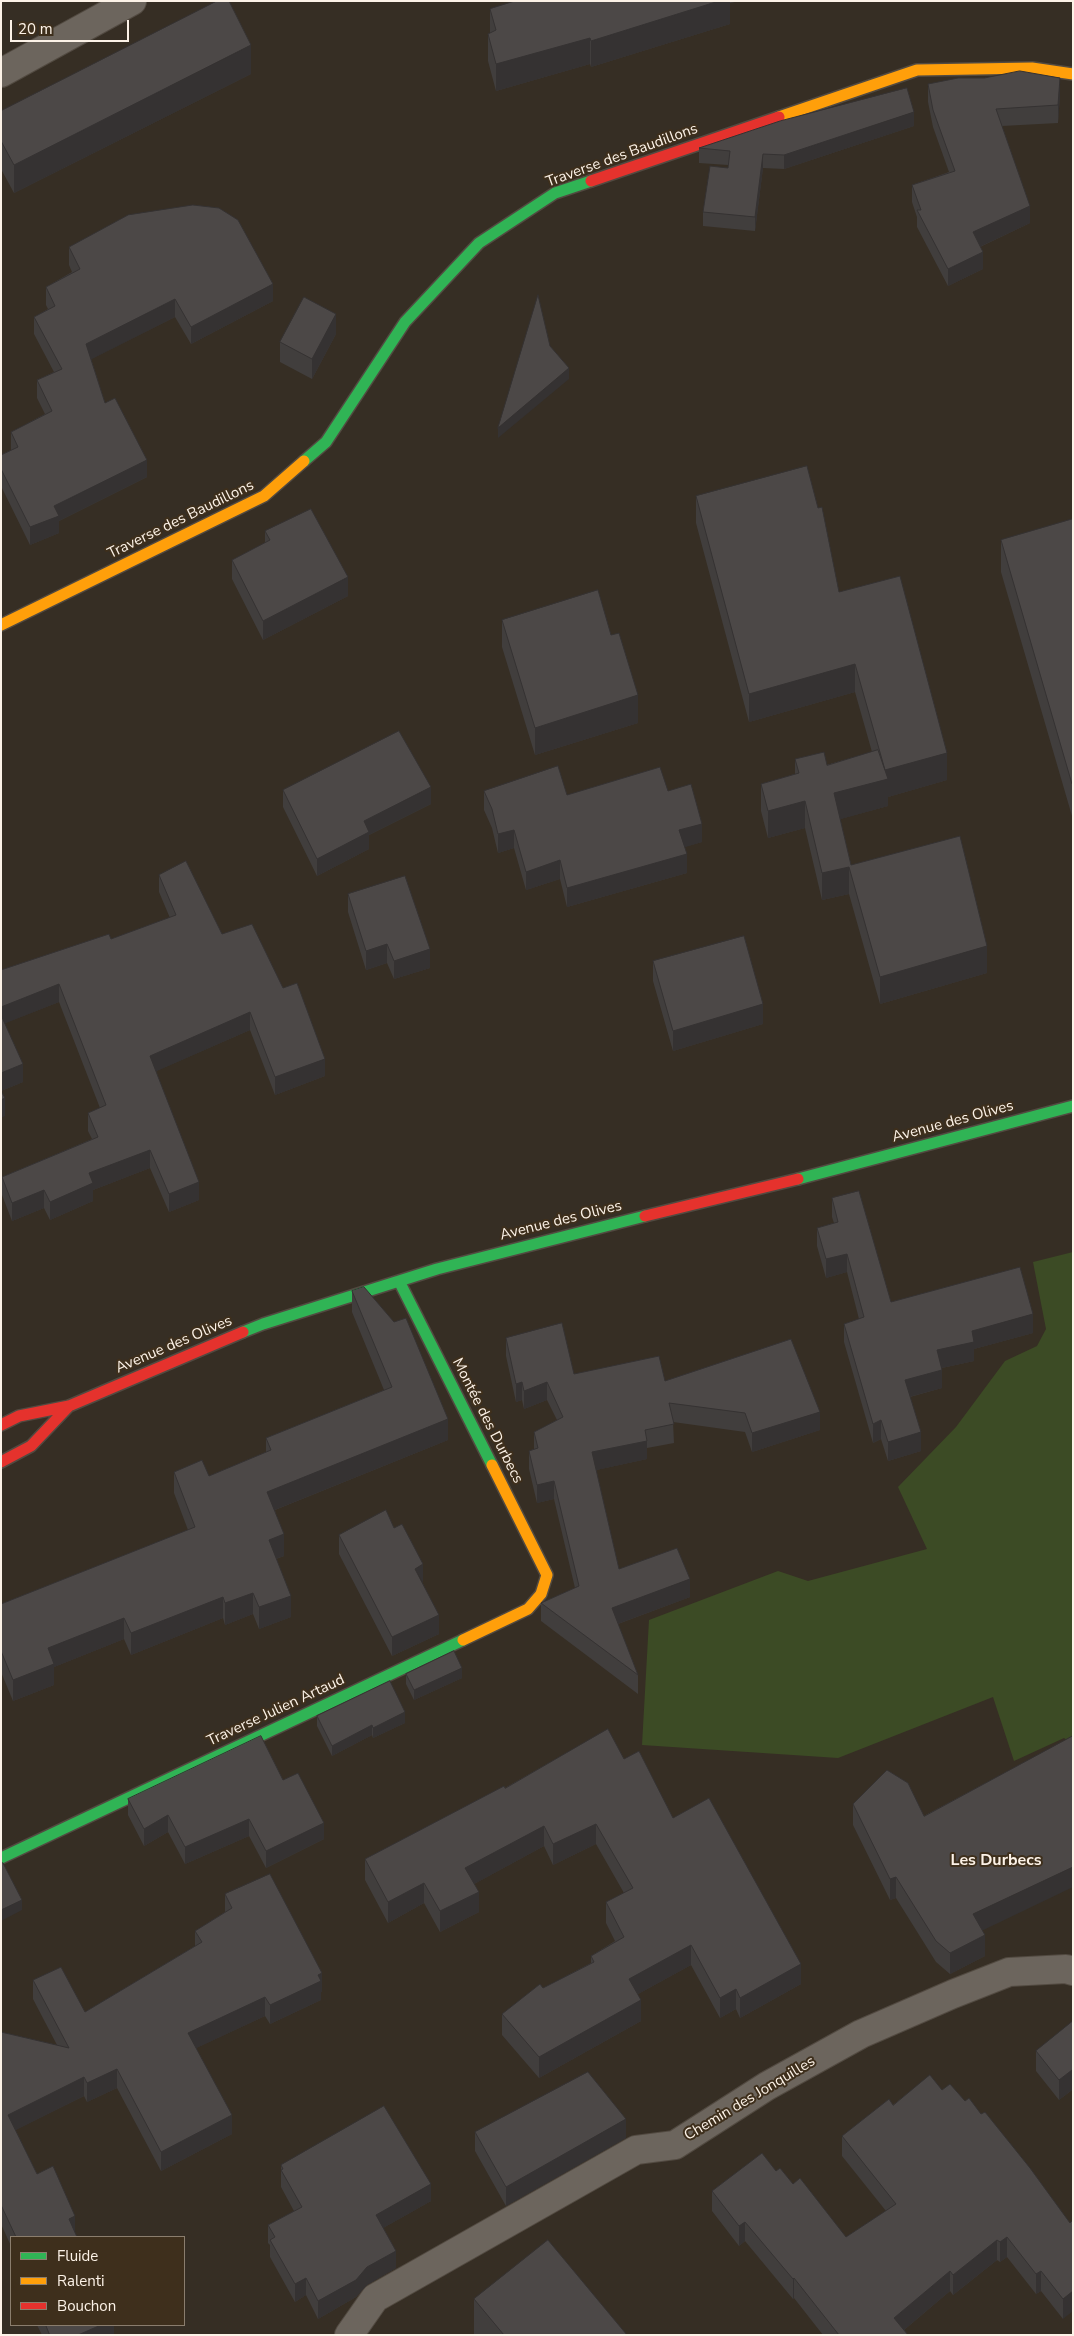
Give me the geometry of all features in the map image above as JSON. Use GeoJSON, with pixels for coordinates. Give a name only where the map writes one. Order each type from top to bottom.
{"type":"FeatureCollection","features":[{"type":"Feature","properties":{"kind":"street"},"geometry":{"type":"LineString","coordinates":[[1,73],[132,1]]}},
{"type":"Feature","properties":{"kind":"street","name":"Traverse des Baudillons"},"geometry":{"type":"LineString","coordinates":[[1,625],[264,496],[326,442],[405,322],[480,243],[556,193],[917,70],[1032,68],[1073,74]]}},
{"type":"Feature","properties":{"kind":"street","name":"Avenue des Olives"},"geometry":{"type":"LineString","coordinates":[[1,1425],[19,1416],[69,1406],[263,1324],[399,1281],[568,1234],[776,1185],[1073,1106]]}},
{"type":"Feature","properties":{"kind":"street","name":"Montée des Durbecs"},"geometry":{"type":"LineString","coordinates":[[399,1281],[548,1575]]}},
{"type":"Feature","properties":{"kind":"street","name":"Avenue des Olives"},"geometry":{"type":"LineString","coordinates":[[1,1462],[31,1446],[69,1406]]}},
{"type":"Feature","properties":{"kind":"street","name":"Traverse Julien Artaud"},"geometry":{"type":"LineString","coordinates":[[1,1858],[528,1609],[541,1594],[548,1575]]}},
{"type":"Feature","properties":{"kind":"street","name":"Chemin des Jonquilles"},"geometry":{"type":"LineString","coordinates":[[350,2334],[375,2298],[636,2150],[675,2145],[767,2086],[861,2034],[1009,1972],[1066,1969],[1073,1971]]}},
{"type":"Feature","properties":{"kind":"green space"},"geometry":{"type":"Polygon","coordinates":[[[1073,1252],[1073,1744],[1064,1738],[1014,1761],[993,1697],[838,1758],[642,1745],[649,1620],[778,1571],[808,1581],[927,1549],[898,1487],[956,1427],[1005,1361],[1037,1346],[1046,1329],[1033,1262],[1073,1252]]]}},
{"type":"Feature","properties":{"kind":"building"},"geometry":{"type":"Polygon","coordinates":[[[217,1],[229,1],[251,45],[14,165],[1,141],[1,111],[217,1]]]}},
{"type":"Feature","properties":{"kind":"building"},"geometry":{"type":"Polygon","coordinates":[[[515,1],[719,1],[591,41],[590,38],[496,64],[488,34],[496,30],[490,9],[515,1]]]}},
{"type":"Feature","properties":{"kind":"building"},"geometry":{"type":"Polygon","coordinates":[[[1020,71],[1060,78],[1058,105],[996,109],[1030,206],[973,232],[983,252],[948,269],[917,210],[921,210],[912,185],[955,171],[933,110],[928,84],[958,78],[984,78],[1020,71]]]}},
{"type":"Feature","properties":{"kind":"building"},"geometry":{"type":"Polygon","coordinates":[[[907,88],[914,112],[784,155],[763,154],[755,217],[703,212],[710,166],[728,168],[730,151],[699,148],[780,121],[907,88]]]}},
{"type":"Feature","properties":{"kind":"building"},"geometry":{"type":"Polygon","coordinates":[[[193,205],[219,208],[238,220],[273,284],[191,327],[175,299],[86,344],[105,403],[115,398],[147,460],[54,506],[59,516],[30,527],[1,469],[1,455],[18,447],[11,432],[52,411],[37,380],[62,369],[34,317],[55,306],[46,287],[80,269],[69,247],[128,215],[193,205]]]}},
{"type":"Feature","properties":{"kind":"building"},"geometry":{"type":"Polygon","coordinates":[[[538,295],[550,346],[569,368],[498,428],[538,295]]]}},
{"type":"Feature","properties":{"kind":"building"},"geometry":{"type":"Polygon","coordinates":[[[304,297],[336,314],[312,359],[280,342],[304,297]]]}},
{"type":"Feature","properties":{"kind":"building"},"geometry":{"type":"Polygon","coordinates":[[[807,466],[818,508],[822,507],[839,592],[900,576],[947,753],[885,770],[855,664],[749,694],[696,496],[807,466]]]}},
{"type":"Feature","properties":{"kind":"building"},"geometry":{"type":"Polygon","coordinates":[[[311,509],[348,577],[263,621],[232,560],[270,540],[265,531],[311,509]]]}},
{"type":"Feature","properties":{"kind":"building"},"geometry":{"type":"Polygon","coordinates":[[[1073,519],[1073,784],[1072,784],[1001,540],[1073,519]]]}},
{"type":"Feature","properties":{"kind":"building"},"geometry":{"type":"Polygon","coordinates":[[[598,590],[611,635],[619,633],[638,695],[535,728],[502,620],[598,590]]]}},
{"type":"Feature","properties":{"kind":"building"},"geometry":{"type":"Polygon","coordinates":[[[399,731],[431,787],[364,821],[369,832],[317,859],[283,790],[399,731]]]}},
{"type":"Feature","properties":{"kind":"building"},"geometry":{"type":"Polygon","coordinates":[[[878,750],[888,779],[834,793],[851,865],[960,836],[987,946],[880,977],[849,867],[822,873],[805,801],[768,811],[761,784],[799,773],[795,759],[824,752],[827,765],[878,750]]]}},
{"type":"Feature","properties":{"kind":"building"},"geometry":{"type":"Polygon","coordinates":[[[558,766],[567,795],[660,767],[668,791],[691,784],[702,824],[679,830],[687,854],[567,888],[560,860],[526,872],[514,830],[498,834],[492,809],[484,791],[558,766]]]}},
{"type":"Feature","properties":{"kind":"building"},"geometry":{"type":"Polygon","coordinates":[[[186,861],[222,934],[252,924],[283,988],[297,983],[325,1059],[275,1077],[250,1012],[150,1056],[199,1182],[169,1194],[150,1150],[89,1173],[93,1183],[50,1202],[44,1190],[12,1203],[2,1177],[98,1137],[88,1113],[106,1105],[59,984],[1,1007],[1,970],[109,934],[111,939],[176,915],[159,875],[186,861]]]}},
{"type":"Feature","properties":{"kind":"building"},"geometry":{"type":"Polygon","coordinates":[[[405,876],[430,949],[394,961],[387,944],[366,951],[348,894],[405,876]]]}},
{"type":"Feature","properties":{"kind":"building"},"geometry":{"type":"Polygon","coordinates":[[[744,936],[763,1004],[673,1031],[653,961],[744,936]]]}},
{"type":"Feature","properties":{"kind":"building"},"geometry":{"type":"Polygon","coordinates":[[[1,1015],[23,1064],[1,1073],[1,1015]]]}},
{"type":"Feature","properties":{"kind":"building"},"geometry":{"type":"Polygon","coordinates":[[[1,1091],[5,1098],[1,1100],[1,1091]]]}},
{"type":"Feature","properties":{"kind":"building"},"geometry":{"type":"Polygon","coordinates":[[[859,1191],[891,1302],[1020,1267],[1033,1314],[972,1331],[974,1342],[937,1350],[942,1370],[905,1380],[921,1432],[888,1442],[881,1420],[873,1424],[844,1324],[864,1317],[847,1254],[826,1259],[817,1228],[838,1222],[832,1198],[859,1191]]]}},
{"type":"Feature","properties":{"kind":"building"},"geometry":{"type":"Polygon","coordinates":[[[364,1287],[394,1322],[406,1318],[448,1419],[267,1492],[284,1534],[269,1540],[291,1596],[259,1607],[253,1593],[225,1603],[223,1597],[131,1633],[124,1618],[48,1648],[54,1664],[13,1680],[1,1651],[1,1604],[195,1527],[174,1472],[202,1460],[209,1476],[271,1450],[266,1438],[392,1387],[352,1291],[364,1287]]]}},
{"type":"Feature","properties":{"kind":"building"},"geometry":{"type":"Polygon","coordinates":[[[562,1323],[574,1374],[659,1356],[665,1381],[791,1339],[820,1412],[752,1433],[745,1413],[669,1403],[674,1424],[645,1430],[647,1441],[592,1452],[619,1569],[677,1548],[690,1579],[612,1608],[638,1675],[541,1603],[579,1586],[554,1481],[537,1485],[529,1451],[538,1448],[534,1432],[563,1417],[547,1382],[524,1391],[522,1382],[516,1384],[506,1338],[562,1323]]]}},
{"type":"Feature","properties":{"kind":"building"},"geometry":{"type":"Polygon","coordinates":[[[386,1510],[394,1528],[402,1524],[423,1564],[415,1569],[439,1615],[392,1637],[339,1535],[386,1510]]]}},
{"type":"Feature","properties":{"kind":"building"},"geometry":{"type":"Polygon","coordinates":[[[454,1651],[462,1668],[414,1690],[406,1674],[454,1651]]]}},
{"type":"Feature","properties":{"kind":"building"},"geometry":{"type":"Polygon","coordinates":[[[390,1681],[405,1712],[373,1728],[372,1725],[332,1746],[317,1716],[390,1681]]]}},
{"type":"Feature","properties":{"kind":"building"},"geometry":{"type":"Polygon","coordinates":[[[608,1729],[624,1759],[639,1751],[673,1818],[709,1798],[801,1964],[740,1998],[736,1989],[720,1998],[691,1945],[629,1979],[641,2000],[539,2057],[502,2014],[540,1984],[543,1988],[594,1962],[591,1956],[624,1937],[606,1902],[633,1888],[596,1824],[553,1844],[544,1826],[465,1868],[479,1892],[440,1911],[424,1883],[388,1902],[365,1859],[504,1786],[505,1788],[608,1729]]]}},
{"type":"Feature","properties":{"kind":"building"},"geometry":{"type":"Polygon","coordinates":[[[261,1736],[283,1780],[298,1773],[324,1823],[266,1851],[249,1819],[185,1847],[168,1815],[144,1829],[128,1799],[261,1736]]]}},
{"type":"Feature","properties":{"kind":"building"},"geometry":{"type":"Polygon","coordinates":[[[1073,1736],[1073,1867],[973,1914],[985,1935],[950,1953],[936,1941],[896,1877],[890,1879],[853,1804],[887,1770],[908,1783],[924,1816],[1073,1736]]]}},
{"type":"Feature","properties":{"kind":"building"},"geometry":{"type":"Polygon","coordinates":[[[3,1863],[22,1900],[1,1910],[1,1864],[3,1863]]]}},
{"type":"Feature","properties":{"kind":"building"},"geometry":{"type":"Polygon","coordinates":[[[270,1874],[322,1973],[318,1975],[321,1981],[270,2005],[265,1997],[188,2033],[232,2115],[161,2152],[117,2069],[87,2083],[84,2077],[8,2115],[37,2174],[53,2166],[75,2216],[69,2219],[77,2236],[16,2236],[1,2205],[1,2032],[69,2048],[33,1980],[61,1967],[85,2012],[202,1942],[195,1931],[232,1908],[225,1894],[270,1874]]]}},
{"type":"Feature","properties":{"kind":"building"},"geometry":{"type":"Polygon","coordinates":[[[1073,2021],[1073,2071],[1059,2080],[1036,2051],[1073,2021]]]}},
{"type":"Feature","properties":{"kind":"building"},"geometry":{"type":"Polygon","coordinates":[[[588,2072],[626,2119],[506,2187],[475,2132],[588,2072]]]}},
{"type":"Feature","properties":{"kind":"building"},"geometry":{"type":"Polygon","coordinates":[[[930,2075],[942,2090],[950,2084],[965,2101],[969,2098],[981,2114],[985,2112],[1030,2168],[1070,2223],[1073,2220],[1073,2291],[1063,2299],[1041,2271],[1036,2274],[1007,2237],[1000,2242],[997,2240],[953,2275],[950,2271],[894,2318],[908,2335],[839,2335],[794,2278],[745,2222],[739,2226],[712,2191],[762,2153],[776,2171],[780,2168],[793,2184],[800,2178],[846,2237],[896,2204],[842,2136],[889,2099],[893,2105],[930,2075]]]}},
{"type":"Feature","properties":{"kind":"building"},"geometry":{"type":"Polygon","coordinates":[[[384,2106],[431,2184],[376,2215],[396,2251],[367,2267],[356,2280],[318,2301],[306,2278],[295,2284],[270,2240],[275,2237],[268,2225],[302,2207],[281,2170],[283,2169],[281,2165],[384,2106]]]}},
{"type":"Feature","properties":{"kind":"building"},"geometry":{"type":"Polygon","coordinates":[[[548,2240],[627,2335],[504,2335],[474,2299],[548,2240]]]}},
{"type":"Feature","properties":{"kind":"building"},"geometry":{"type":"Polygon","coordinates":[[[46,2326],[99,2326],[78,2335],[50,2335],[46,2326]]]}},
{"type":"Feature","properties":{"kind":"traffic: fast"},"geometry":{"type":"LineString","coordinates":[[304,461],[326,442],[405,322],[479,243],[555,193],[591,181]]}},
{"type":"Feature","properties":{"kind":"traffic: fast"},"geometry":{"type":"LineString","coordinates":[[798,1179],[1073,1106]]}},
{"type":"Feature","properties":{"kind":"traffic: fast"},"geometry":{"type":"LineString","coordinates":[[243,1332],[437,1269],[645,1216]]}},
{"type":"Feature","properties":{"kind":"traffic: fast"},"geometry":{"type":"LineString","coordinates":[[399,1281],[492,1465]]}},
{"type":"Feature","properties":{"kind":"traffic: fast"},"geometry":{"type":"LineString","coordinates":[[1,1858],[463,1640]]}},
{"type":"Feature","properties":{"kind":"traffic: slow"},"geometry":{"type":"LineString","coordinates":[[779,117],[917,70],[1032,68],[1073,74]]}},
{"type":"Feature","properties":{"kind":"traffic: slow"},"geometry":{"type":"LineString","coordinates":[[1,625],[264,496],[304,461]]}},
{"type":"Feature","properties":{"kind":"traffic: slow"},"geometry":{"type":"LineString","coordinates":[[463,1640],[528,1609],[541,1594],[547,1575],[492,1465]]}},
{"type":"Feature","properties":{"kind":"traffic: jam"},"geometry":{"type":"LineString","coordinates":[[591,181],[779,117]]}},
{"type":"Feature","properties":{"kind":"traffic: jam"},"geometry":{"type":"LineString","coordinates":[[645,1216],[798,1179]]}},
{"type":"Feature","properties":{"kind":"traffic: jam"},"geometry":{"type":"LineString","coordinates":[[1,1425],[19,1416],[69,1406],[243,1332]]}},
{"type":"Feature","properties":{"kind":"traffic: jam"},"geometry":{"type":"LineString","coordinates":[[1,1462],[31,1446],[69,1406]]}},
{"type":"Feature","properties":{"kind":"district","name":"Les Durbecs"},"geometry":{"type":"Point","coordinates":[996,1861]}}]}
